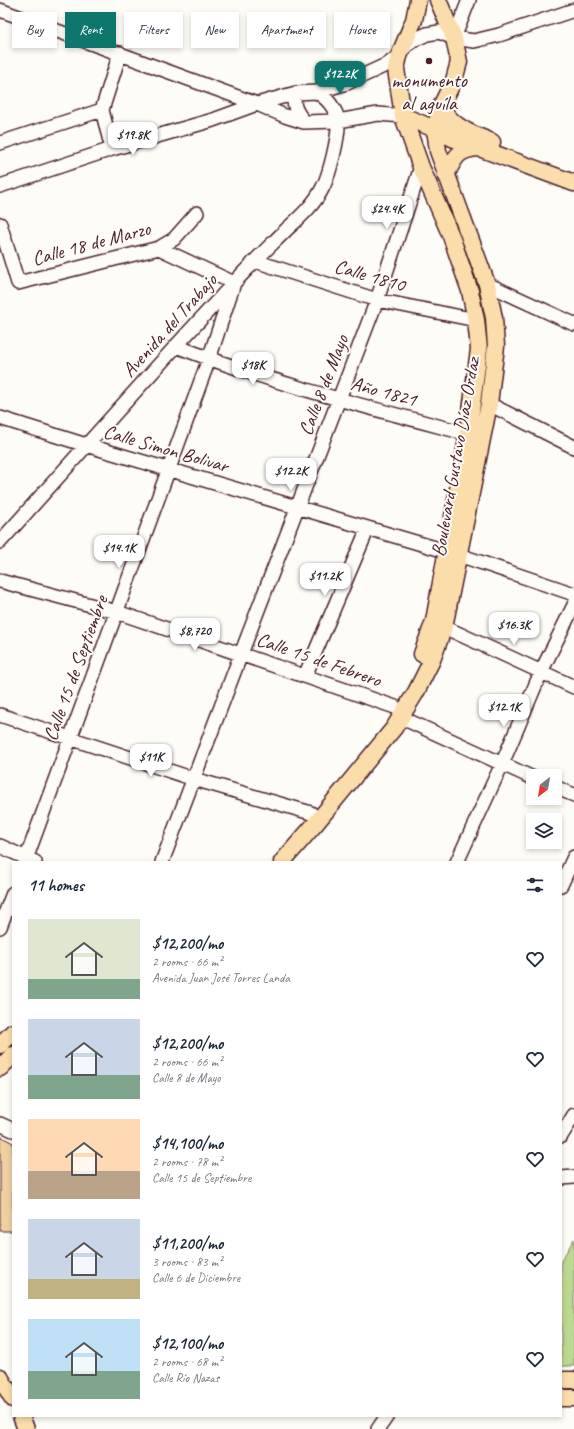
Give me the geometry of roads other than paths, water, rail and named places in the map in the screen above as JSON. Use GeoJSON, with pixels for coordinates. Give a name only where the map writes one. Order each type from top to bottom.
{"type":"FeatureCollection","features":[{"type":"Feature","properties":{"kind":"main road","name":"Boulevard Gustavo Díaz Ordaz"},"geometry":{"type":"LineString","coordinates":[[270,861],[386,721],[398,712],[416,692],[432,660],[444,627],[478,349],[476,320],[470,291],[451,236],[421,167],[403,116],[396,70],[399,56],[414,20],[418,0]]}},
{"type":"Feature","properties":{"kind":"main road","name":"Boulevard Gustavo Díaz Ordaz"},"geometry":{"type":"LineString","coordinates":[[283,861],[394,728],[405,690],[421,659],[434,621],[453,553],[490,404],[496,346],[494,318],[486,284],[438,151],[435,129],[442,104],[458,71],[459,62],[454,38],[438,0]]}},
{"type":"Feature","properties":{"kind":"main road"},"geometry":{"type":"LineString","coordinates":[[442,104],[448,118],[479,137],[574,171]]}},
{"type":"Feature","properties":{"kind":"main road"},"geometry":{"type":"LineString","coordinates":[[403,116],[435,129],[452,138],[574,183]]}},
{"type":"Feature","properties":{"kind":"main road"},"geometry":{"type":"LineString","coordinates":[[446,175],[454,158],[459,153],[465,150],[480,148]]}},
{"type":"Feature","properties":{"kind":"main road"},"geometry":{"type":"LineString","coordinates":[[0,1045],[8,1033]]}},
{"type":"Feature","properties":{"kind":"main road"},"geometry":{"type":"LineString","coordinates":[[0,1068],[12,1056]]}},
{"type":"Feature","properties":{"kind":"main road"},"geometry":{"type":"LineString","coordinates":[[0,1377],[12,1378]]}},
{"type":"Feature","properties":{"kind":"main road"},"geometry":{"type":"LineString","coordinates":[[0,1377],[9,1395]]}},
{"type":"Feature","properties":{"kind":"main road"},"geometry":{"type":"LineString","coordinates":[[562,1380],[574,1380]]}},
{"type":"Feature","properties":{"kind":"main road"},"geometry":{"type":"LineString","coordinates":[[562,1398],[574,1398]]}},
{"type":"Feature","properties":{"kind":"main road"},"geometry":{"type":"LineString","coordinates":[[21,1417],[26,1429]]}},
{"type":"Feature","properties":{"kind":"street"},"geometry":{"type":"LineString","coordinates":[[454,38],[469,0]]}},
{"type":"Feature","properties":{"kind":"street"},"geometry":{"type":"LineString","coordinates":[[0,10],[304,122],[338,121],[378,114],[403,116]]}},
{"type":"Feature","properties":{"kind":"street"},"geometry":{"type":"LineString","coordinates":[[0,186],[112,149],[213,120],[257,104],[296,93],[316,92],[347,83],[388,64],[399,56],[411,42],[427,34],[439,32],[454,38],[474,41],[499,35],[574,10]]}},
{"type":"Feature","properties":{"kind":"street"},"geometry":{"type":"LineString","coordinates":[[112,149],[102,110],[120,53]]}},
{"type":"Feature","properties":{"kind":"street"},"geometry":{"type":"LineString","coordinates":[[316,92],[324,96],[330,102],[338,121]]}},
{"type":"Feature","properties":{"kind":"street"},"geometry":{"type":"LineString","coordinates":[[296,93],[294,105],[304,122]]}},
{"type":"Feature","properties":{"kind":"street"},"geometry":{"type":"LineString","coordinates":[[0,142],[102,110]]}},
{"type":"Feature","properties":{"kind":"street","name":"Avenida del Trabajo"},"geometry":{"type":"LineString","coordinates":[[0,542],[86,445],[234,283],[316,199],[323,187],[330,169],[336,144],[338,121]]}},
{"type":"Feature","properties":{"kind":"street","name":"Calle 8 de Mayo"},"geometry":{"type":"LineString","coordinates":[[162,861],[377,300],[421,167]]}},
{"type":"Feature","properties":{"kind":"street","name":"Calle 18 de Marzo"},"geometry":{"type":"LineString","coordinates":[[0,224],[18,283],[159,248],[174,240],[197,213]]}},
{"type":"Feature","properties":{"kind":"street"},"geometry":{"type":"LineString","coordinates":[[159,248],[234,283]]}},
{"type":"Feature","properties":{"kind":"street","name":"Calle 1810"},"geometry":{"type":"LineString","coordinates":[[255,261],[377,300],[476,320]]}},
{"type":"Feature","properties":{"kind":"street","name":"Calle 15 de Septiembre"},"geometry":{"type":"LineString","coordinates":[[29,861],[71,738],[209,359],[234,283]]}},
{"type":"Feature","properties":{"kind":"street"},"geometry":{"type":"LineString","coordinates":[[486,284],[574,324]]}},
{"type":"Feature","properties":{"kind":"street","name":"Año 1821"},"geometry":{"type":"LineString","coordinates":[[176,346],[209,359],[339,399],[468,434]]}},
{"type":"Feature","properties":{"kind":"street"},"geometry":{"type":"LineString","coordinates":[[490,404],[574,447]]}},
{"type":"Feature","properties":{"kind":"street","name":"Calle Simon Bolivar"},"geometry":{"type":"LineString","coordinates":[[0,418],[169,470],[453,553],[574,594]]}},
{"type":"Feature","properties":{"kind":"street"},"geometry":{"type":"LineString","coordinates":[[306,676],[368,528]]}},
{"type":"Feature","properties":{"kind":"street","name":"Calle 15 de Febrero"},"geometry":{"type":"LineString","coordinates":[[0,581],[117,612],[306,676],[398,712],[526,775]]}},
{"type":"Feature","properties":{"kind":"street"},"geometry":{"type":"LineString","coordinates":[[457,861],[502,764],[541,672],[574,605]]}},
{"type":"Feature","properties":{"kind":"street"},"geometry":{"type":"LineString","coordinates":[[444,627],[574,687]]}},
{"type":"Feature","properties":{"kind":"street"},"geometry":{"type":"LineString","coordinates":[[0,715],[194,779],[311,813]]}},
{"type":"Feature","properties":{"kind":"street"},"geometry":{"type":"LineString","coordinates":[[562,790],[574,795]]}},
{"type":"Feature","properties":{"kind":"street"},"geometry":{"type":"LineString","coordinates":[[0,846],[29,861]]}},
{"type":"Feature","properties":{"kind":"street"},"geometry":{"type":"LineString","coordinates":[[562,883],[574,857]]}},
{"type":"Feature","properties":{"kind":"street"},"geometry":{"type":"LineString","coordinates":[[0,927],[12,896]]}},
{"type":"Feature","properties":{"kind":"street"},"geometry":{"type":"LineString","coordinates":[[0,1124],[12,1130]]}},
{"type":"Feature","properties":{"kind":"street"},"geometry":{"type":"LineString","coordinates":[[562,1178],[574,1177]]}},
{"type":"Feature","properties":{"kind":"street"},"geometry":{"type":"LineString","coordinates":[[378,1429],[386,1417]]}},
{"type":"Feature","properties":{"kind":"place","name":"monumento al aguíla"},"geometry":{"type":"Point","coordinates":[429,61]}}]}
